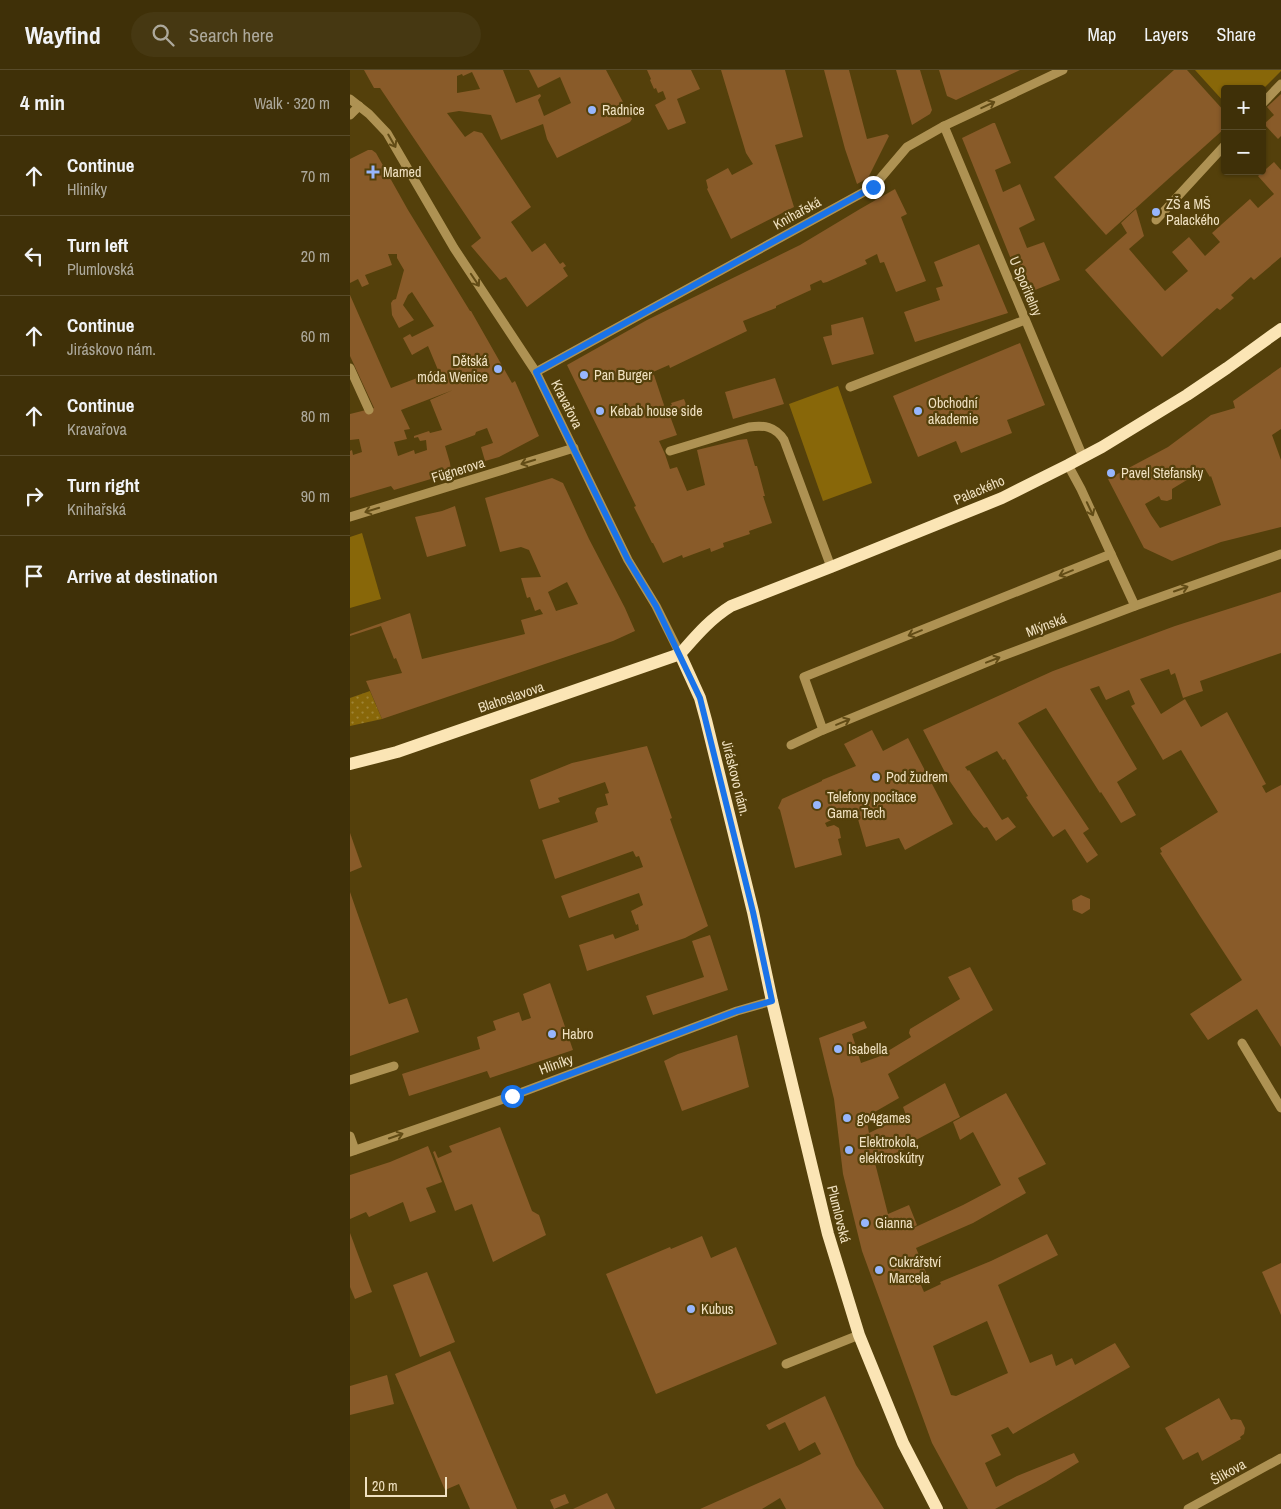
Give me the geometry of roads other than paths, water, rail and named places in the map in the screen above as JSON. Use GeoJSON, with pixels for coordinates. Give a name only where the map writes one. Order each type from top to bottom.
{"type":"FeatureCollection","features":[{"type":"Feature","properties":{"kind":"main road","name":"Palackého"},"geometry":{"type":"LineString","coordinates":[[680,654],[706,625],[731,606],[1002,498],[1102,447],[1236,362],[1281,329]]}},
{"type":"Feature","properties":{"kind":"main road","name":"Blahoslavova"},"geometry":{"type":"LineString","coordinates":[[350,764],[397,752],[680,654]]}},
{"type":"Feature","properties":{"kind":"main road","name":"Jiráskovo nám."},"geometry":{"type":"LineString","coordinates":[[680,654],[700,698],[704,712],[753,912]]}},
{"type":"Feature","properties":{"kind":"main road","name":"Plumlovská"},"geometry":{"type":"LineString","coordinates":[[753,912],[772,1001],[828,1234],[859,1335],[903,1443],[937,1509]]}},
{"type":"Feature","properties":{"kind":"street","name":"Knihařská"},"geometry":{"type":"LineString","coordinates":[[536,372],[873,187],[907,147],[944,126],[1063,70]]}},
{"type":"Feature","properties":{"kind":"street"},"geometry":{"type":"LineString","coordinates":[[1266,100],[1281,84]]}},
{"type":"Feature","properties":{"kind":"street","name":"Kravařova"},"geometry":{"type":"LineString","coordinates":[[350,99],[379,123],[387,133],[454,248],[536,372],[628,560],[656,606],[680,654]]}},
{"type":"Feature","properties":{"kind":"street"},"geometry":{"type":"LineString","coordinates":[[350,115],[359,106]]}},
{"type":"Feature","properties":{"kind":"street","name":"U Spořitelny"},"geometry":{"type":"LineString","coordinates":[[944,126],[1083,457]]}},
{"type":"Feature","properties":{"kind":"street"},"geometry":{"type":"LineString","coordinates":[[1156,220],[1221,149]]}},
{"type":"Feature","properties":{"kind":"street"},"geometry":{"type":"LineString","coordinates":[[850,387],[1026,320]]}},
{"type":"Feature","properties":{"kind":"street"},"geometry":{"type":"LineString","coordinates":[[350,368],[370,410]]}},
{"type":"Feature","properties":{"kind":"street"},"geometry":{"type":"LineString","coordinates":[[670,451],[749,427],[760,426],[779,432],[784,440],[832,567]]}},
{"type":"Feature","properties":{"kind":"street","name":"Fügnerova"},"geometry":{"type":"LineString","coordinates":[[350,517],[574,448]]}},
{"type":"Feature","properties":{"kind":"street"},"geometry":{"type":"LineString","coordinates":[[1068,465],[1135,606]]}},
{"type":"Feature","properties":{"kind":"street"},"geometry":{"type":"LineString","coordinates":[[824,730],[804,677],[1111,554]]}},
{"type":"Feature","properties":{"kind":"street","name":"Mlýnská"},"geometry":{"type":"LineString","coordinates":[[791,745],[942,680],[1135,606],[1281,554]]}},
{"type":"Feature","properties":{"kind":"street","name":"Hliníky"},"geometry":{"type":"LineString","coordinates":[[352,1151],[512,1096],[737,1011],[772,1001]]}},
{"type":"Feature","properties":{"kind":"street"},"geometry":{"type":"LineString","coordinates":[[1242,1043],[1281,1108]]}},
{"type":"Feature","properties":{"kind":"street"},"geometry":{"type":"LineString","coordinates":[[350,1080],[394,1066]]}},
{"type":"Feature","properties":{"kind":"street"},"geometry":{"type":"LineString","coordinates":[[350,1136],[352,1151]]}},
{"type":"Feature","properties":{"kind":"street"},"geometry":{"type":"LineString","coordinates":[[786,1364],[859,1335]]}},
{"type":"Feature","properties":{"kind":"street","name":"Šlikova"},"geometry":{"type":"LineString","coordinates":[[1188,1509],[1281,1458]]}},
{"type":"Feature","properties":{"kind":"place","name":"Radnice"},"geometry":{"type":"Point","coordinates":[592,110]}},
{"type":"Feature","properties":{"kind":"place","name":"Mamed"},"geometry":{"type":"Point","coordinates":[373,172]}},
{"type":"Feature","properties":{"kind":"place","name":"ZŠ a MŠ Palackého"},"geometry":{"type":"Point","coordinates":[1156,212]}},
{"type":"Feature","properties":{"kind":"place","name":"Dětská móda Wenice"},"geometry":{"type":"Point","coordinates":[498,369]}},
{"type":"Feature","properties":{"kind":"place","name":"Pan Burger"},"geometry":{"type":"Point","coordinates":[584,375]}},
{"type":"Feature","properties":{"kind":"place","name":"Kebab house side"},"geometry":{"type":"Point","coordinates":[600,411]}},
{"type":"Feature","properties":{"kind":"place","name":"Obchodní akademie"},"geometry":{"type":"Point","coordinates":[918,411]}},
{"type":"Feature","properties":{"kind":"place","name":"Pavel Stefansky"},"geometry":{"type":"Point","coordinates":[1111,473]}},
{"type":"Feature","properties":{"kind":"place","name":"Pod žudrem"},"geometry":{"type":"Point","coordinates":[876,777]}},
{"type":"Feature","properties":{"kind":"place","name":"Telefony pocitace Gama Tech"},"geometry":{"type":"Point","coordinates":[817,805]}},
{"type":"Feature","properties":{"kind":"place","name":"Habro"},"geometry":{"type":"Point","coordinates":[552,1034]}},
{"type":"Feature","properties":{"kind":"place","name":"Isabella"},"geometry":{"type":"Point","coordinates":[838,1049]}},
{"type":"Feature","properties":{"kind":"place","name":"go4games"},"geometry":{"type":"Point","coordinates":[847,1118]}},
{"type":"Feature","properties":{"kind":"place","name":"Elektrokola, elektroskútry"},"geometry":{"type":"Point","coordinates":[849,1150]}},
{"type":"Feature","properties":{"kind":"place","name":"Gianna"},"geometry":{"type":"Point","coordinates":[865,1223]}},
{"type":"Feature","properties":{"kind":"place","name":"Cukrářství Marcela"},"geometry":{"type":"Point","coordinates":[879,1270]}},
{"type":"Feature","properties":{"kind":"place","name":"Kubus"},"geometry":{"type":"Point","coordinates":[691,1309]}}]}
